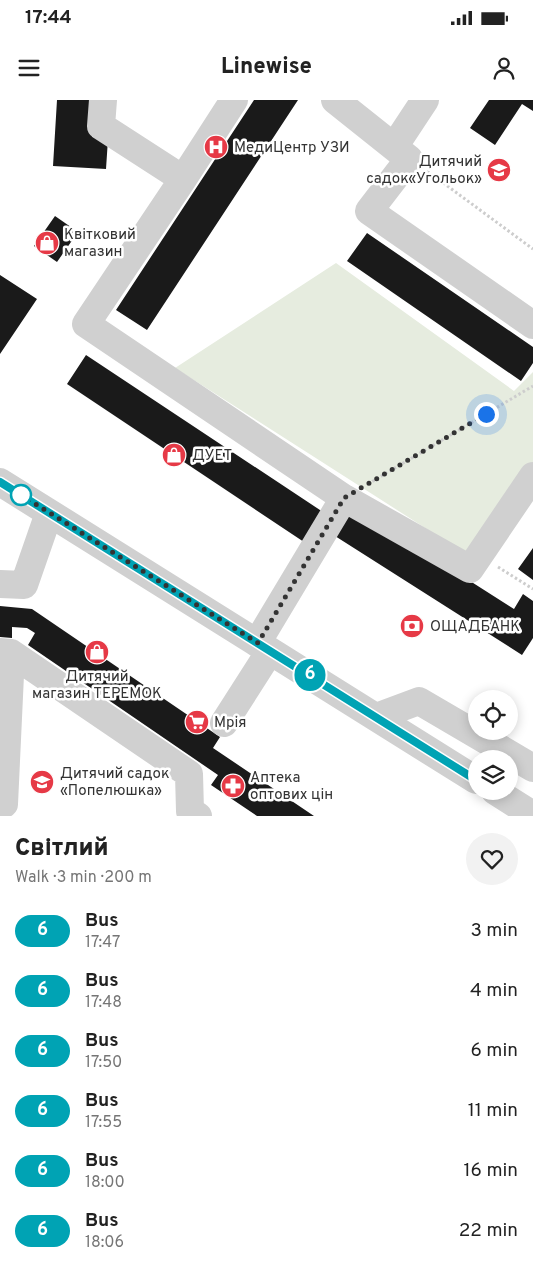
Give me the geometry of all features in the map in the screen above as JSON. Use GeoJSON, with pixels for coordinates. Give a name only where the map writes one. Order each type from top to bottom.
{"type":"FeatureCollection","features":[{"type":"Feature","properties":{"kind":"street"},"geometry":{"type":"LineString","coordinates":[[103,100],[102,126],[183,179]]}},
{"type":"Feature","properties":{"kind":"street"},"geometry":{"type":"LineString","coordinates":[[234,100],[86,324],[344,498],[470,569],[533,476]]}},
{"type":"Feature","properties":{"kind":"street"},"geometry":{"type":"LineString","coordinates":[[335,100],[402,153]]}},
{"type":"Feature","properties":{"kind":"street"},"geometry":{"type":"LineString","coordinates":[[425,100],[402,153],[369,211],[533,325]]}},
{"type":"Feature","properties":{"kind":"street"},"geometry":{"type":"LineString","coordinates":[[0,482],[468,775]]}},
{"type":"Feature","properties":{"kind":"street"},"geometry":{"type":"LineString","coordinates":[[224,723],[344,498]]}},
{"type":"Feature","properties":{"kind":"street"},"geometry":{"type":"LineString","coordinates":[[0,584],[24,586],[49,513]]}},
{"type":"Feature","properties":{"kind":"street"},"geometry":{"type":"LineString","coordinates":[[4,804],[6,653]]}},
{"type":"Feature","properties":{"kind":"street"},"geometry":{"type":"LineString","coordinates":[[6,653],[189,774],[190,811],[198,816]]}},
{"type":"Feature","properties":{"kind":"street"},"geometry":{"type":"LineString","coordinates":[[376,717],[419,700],[496,750]]}},
{"type":"Feature","properties":{"kind":"street"},"geometry":{"type":"LineString","coordinates":[[518,761],[533,768]]}},
{"type":"Feature","properties":{"kind":"street"},"geometry":{"type":"LineString","coordinates":[[509,800],[533,815]]}},
{"type":"Feature","properties":{"kind":"path"},"geometry":{"type":"LineString","coordinates":[[402,153],[533,249]]}},
{"type":"Feature","properties":{"kind":"path"},"geometry":{"type":"LineString","coordinates":[[344,498],[533,386]]}},
{"type":"Feature","properties":{"kind":"path"},"geometry":{"type":"LineString","coordinates":[[480,555],[533,589]]}},
{"type":"Feature","properties":{"kind":"shaded area"},"geometry":{"type":"Polygon","coordinates":[[[336,263],[514,391],[533,372],[533,462],[469,556],[175,368],[336,263]]]}},
{"type":"Feature","properties":{"kind":"building"},"geometry":{"type":"Polygon","coordinates":[[[57,100],[94,100],[92,137],[108,139],[106,169],[53,166],[57,100]]]}},
{"type":"Feature","properties":{"kind":"building"},"geometry":{"type":"Polygon","coordinates":[[[254,100],[298,100],[147,330],[116,310],[254,100]]]}},
{"type":"Feature","properties":{"kind":"building"},"geometry":{"type":"Polygon","coordinates":[[[489,100],[533,100],[533,111],[522,104],[495,145],[470,128],[489,100]]]}},
{"type":"Feature","properties":{"kind":"building"},"geometry":{"type":"Polygon","coordinates":[[[55,216],[78,232],[57,262],[34,246],[55,216]]]}},
{"type":"Feature","properties":{"kind":"building"},"geometry":{"type":"Polygon","coordinates":[[[367,233],[533,347],[533,363],[521,381],[347,261],[367,233]]]}},
{"type":"Feature","properties":{"kind":"building"},"geometry":{"type":"Polygon","coordinates":[[[0,275],[37,299],[0,354],[0,275]]]}},
{"type":"Feature","properties":{"kind":"building"},"geometry":{"type":"Polygon","coordinates":[[[86,355],[326,514],[307,544],[67,384],[86,355]]]}},
{"type":"Feature","properties":{"kind":"building"},"geometry":{"type":"Polygon","coordinates":[[[354,507],[514,609],[523,594],[533,601],[533,638],[522,655],[335,536],[354,507]]]}},
{"type":"Feature","properties":{"kind":"building"},"geometry":{"type":"Polygon","coordinates":[[[533,548],[533,580],[518,569],[533,548]]]}},
{"type":"Feature","properties":{"kind":"building"},"geometry":{"type":"Polygon","coordinates":[[[0,606],[32,609],[220,737],[213,748],[314,816],[257,816],[211,785],[218,775],[28,645],[35,633],[27,628],[12,627],[12,638],[0,637],[0,606]]]}},
{"type":"Feature","properties":{"kind":"bus line","name":"6"},"geometry":{"type":"LineString","coordinates":[[0,482],[468,775]]}},
{"type":"Feature","properties":{"kind":"place","name":"МедиЦентр УЗИ"},"geometry":{"type":"Point","coordinates":[216,147]}},
{"type":"Feature","properties":{"kind":"place","name":"Дитячий садок«Угольок»"},"geometry":{"type":"Point","coordinates":[499,170]}},
{"type":"Feature","properties":{"kind":"place","name":"Квітковий магазин"},"geometry":{"type":"Point","coordinates":[47,243]}},
{"type":"Feature","properties":{"kind":"place","name":"ДУЕТ"},"geometry":{"type":"Point","coordinates":[174,455]}},
{"type":"Feature","properties":{"kind":"place","name":"ОЩАДБАНК"},"geometry":{"type":"Point","coordinates":[412,626]}},
{"type":"Feature","properties":{"kind":"place","name":"Дитячий магазин ТЕРЕМОК"},"geometry":{"type":"Point","coordinates":[97,652]}},
{"type":"Feature","properties":{"kind":"place","name":"Мрія"},"geometry":{"type":"Point","coordinates":[197,722]}},
{"type":"Feature","properties":{"kind":"place","name":"Дитячий садок «Попелюшка»"},"geometry":{"type":"Point","coordinates":[42,782]}},
{"type":"Feature","properties":{"kind":"place","name":"Аптека оптових цін"},"geometry":{"type":"Point","coordinates":[233,786]}},
{"type":"Feature","properties":{"kind":"route"},"geometry":{"type":"LineString","coordinates":[[21,495],[258,643],[344,498],[486,414]]}}]}
